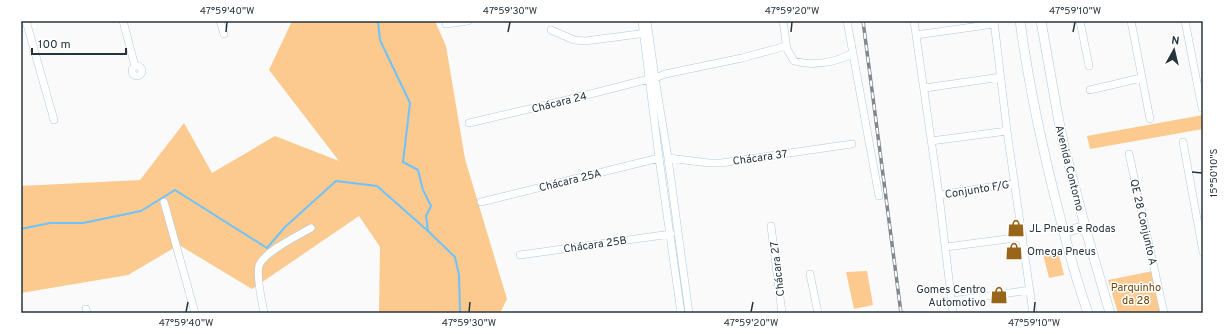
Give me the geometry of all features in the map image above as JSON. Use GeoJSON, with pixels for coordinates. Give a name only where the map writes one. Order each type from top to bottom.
{"type":"FeatureCollection","features":[{"type":"Feature","properties":{"kind":"main road","name":"Avenida Contorno"},"geometry":{"type":"LineString","coordinates":[[1020,21],[1025,58],[1040,135],[1064,233],[1088,313]]}},
{"type":"Feature","properties":{"kind":"main road","name":"Avenida Contorno"},"geometry":{"type":"LineString","coordinates":[[1041,21],[1059,122],[1087,234],[1110,313]]}},
{"type":"Feature","properties":{"kind":"main road"},"geometry":{"type":"LineString","coordinates":[[1064,233],[1082,228],[1087,234]]}},
{"type":"Feature","properties":{"kind":"street"},"geometry":{"type":"LineString","coordinates":[[26,21],[54,120]]}},
{"type":"Feature","properties":{"kind":"street"},"geometry":{"type":"LineString","coordinates":[[123,21],[136,66],[140,66],[142,69],[142,73],[139,77]]}},
{"type":"Feature","properties":{"kind":"street"},"geometry":{"type":"LineString","coordinates":[[220,21],[224,34]]}},
{"type":"Feature","properties":{"kind":"street"},"geometry":{"type":"LineString","coordinates":[[446,24],[468,21]]}},
{"type":"Feature","properties":{"kind":"street"},"geometry":{"type":"LineString","coordinates":[[642,21],[646,33],[652,78],[659,158],[671,234],[681,313]]}},
{"type":"Feature","properties":{"kind":"street"},"geometry":{"type":"LineString","coordinates":[[646,33],[648,21]]}},
{"type":"Feature","properties":{"kind":"street"},"geometry":{"type":"LineString","coordinates":[[783,21],[786,46],[792,59],[798,62],[811,63],[837,60],[852,53]]}},
{"type":"Feature","properties":{"kind":"street"},"geometry":{"type":"LineString","coordinates":[[847,21],[879,196]]}},
{"type":"Feature","properties":{"kind":"street"},"geometry":{"type":"LineString","coordinates":[[914,21],[925,88],[946,247],[953,313]]}},
{"type":"Feature","properties":{"kind":"street"},"geometry":{"type":"LineString","coordinates":[[1080,21],[1088,66]]}},
{"type":"Feature","properties":{"kind":"street"},"geometry":{"type":"LineString","coordinates":[[1130,21],[1150,119]]}},
{"type":"Feature","properties":{"kind":"street"},"geometry":{"type":"LineString","coordinates":[[1185,21],[1202,108]]}},
{"type":"Feature","properties":{"kind":"street"},"geometry":{"type":"LineString","coordinates":[[916,35],[994,23],[1007,131],[1033,313]]}},
{"type":"Feature","properties":{"kind":"street"},"geometry":{"type":"LineString","coordinates":[[551,30],[574,40],[585,41],[646,33]]}},
{"type":"Feature","properties":{"kind":"street","name":"Chácara 24"},"geometry":{"type":"LineString","coordinates":[[469,123],[563,102],[665,74],[742,58],[786,46]]}},
{"type":"Feature","properties":{"kind":"street"},"geometry":{"type":"LineString","coordinates":[[652,78],[668,158],[689,313]]}},
{"type":"Feature","properties":{"kind":"street"},"geometry":{"type":"LineString","coordinates":[[925,88],[1000,78]]}},
{"type":"Feature","properties":{"kind":"street"},"geometry":{"type":"LineString","coordinates":[[1090,90],[1141,78]]}},
{"type":"Feature","properties":{"kind":"street"},"geometry":{"type":"LineString","coordinates":[[931,141],[1007,131]]}},
{"type":"Feature","properties":{"kind":"street"},"geometry":{"type":"LineString","coordinates":[[1183,142],[1203,252]]}},
{"type":"Feature","properties":{"kind":"street","name":"Chácara 37"},"geometry":{"type":"LineString","coordinates":[[668,158],[721,163],[852,144]]}},
{"type":"Feature","properties":{"kind":"street","name":"QE 28 Conjunto A"},"geometry":{"type":"LineString","coordinates":[[1129,154],[1164,313]]}},
{"type":"Feature","properties":{"kind":"street","name":"Chácara 25A"},"geometry":{"type":"LineString","coordinates":[[481,202],[659,158]]}},
{"type":"Feature","properties":{"kind":"street","name":"Conjunto F/G"},"geometry":{"type":"LineString","coordinates":[[939,195],[1015,183]]}},
{"type":"Feature","properties":{"kind":"street"},"geometry":{"type":"LineString","coordinates":[[164,202],[195,313]]}},
{"type":"Feature","properties":{"kind":"street","name":"Chácara 27"},"geometry":{"type":"LineString","coordinates":[[771,226],[782,313]]}},
{"type":"Feature","properties":{"kind":"street"},"geometry":{"type":"LineString","coordinates":[[264,313],[258,271],[261,260],[271,252],[312,228]]}},
{"type":"Feature","properties":{"kind":"street","name":"Chácara 25B"},"geometry":{"type":"LineString","coordinates":[[520,255],[671,234]]}},
{"type":"Feature","properties":{"kind":"street"},"geometry":{"type":"LineString","coordinates":[[946,247],[1023,237]]}},
{"type":"Feature","properties":{"kind":"street"},"geometry":{"type":"LineString","coordinates":[[810,274],[818,313]]}},
{"type":"Feature","properties":{"kind":"street"},"geometry":{"type":"LineString","coordinates":[[951,302],[1030,290]]}},
{"type":"Feature","properties":{"kind":"green space"},"geometry":{"type":"Polygon","coordinates":[[[292,21],[435,21],[446,46],[465,159],[507,299],[500,313],[379,313],[380,247],[359,216],[252,289],[179,245],[128,275],[21,293],[21,186],[140,180],[184,123],[212,173],[275,136],[339,161],[269,70],[292,21]]]}},
{"type":"Feature","properties":{"kind":"green space"},"geometry":{"type":"Polygon","coordinates":[[[1203,115],[1203,129],[1090,149],[1087,136],[1203,115]]]}},
{"type":"Feature","properties":{"kind":"green space"},"geometry":{"type":"Polygon","coordinates":[[[1058,251],[1064,275],[1049,278],[1043,254],[1058,251]]]}},
{"type":"Feature","properties":{"kind":"green space"},"geometry":{"type":"Polygon","coordinates":[[[867,271],[873,305],[854,309],[846,272],[867,271]]]}},
{"type":"Feature","properties":{"kind":"green space","name":"Parquinho da 28"},"geometry":{"type":"Polygon","coordinates":[[[1153,271],[1161,313],[1118,313],[1108,280],[1153,271]]]}},
{"type":"Feature","properties":{"kind":"waterway"},"geometry":{"type":"LineString","coordinates":[[378,21],[380,40],[410,103],[403,162],[418,170],[423,190],[431,206],[426,216],[428,230]]}},
{"type":"Feature","properties":{"kind":"waterway"},"geometry":{"type":"LineString","coordinates":[[21,229],[50,223],[83,223],[141,211],[175,190],[267,248],[285,227],[336,181],[377,186],[455,257],[459,275],[460,313]]}},
{"type":"Feature","properties":{"kind":"railway"},"geometry":{"type":"LineString","coordinates":[[863,21],[901,313]]}},
{"type":"Feature","properties":{"kind":"place","name":"JL Pneus e Rodas"},"geometry":{"type":"Point","coordinates":[1016,228]}},
{"type":"Feature","properties":{"kind":"place","name":"Omega Pneus"},"geometry":{"type":"Point","coordinates":[1014,251]}},
{"type":"Feature","properties":{"kind":"place","name":"Gomes Centro Automotivo"},"geometry":{"type":"Point","coordinates":[999,295]}}]}
